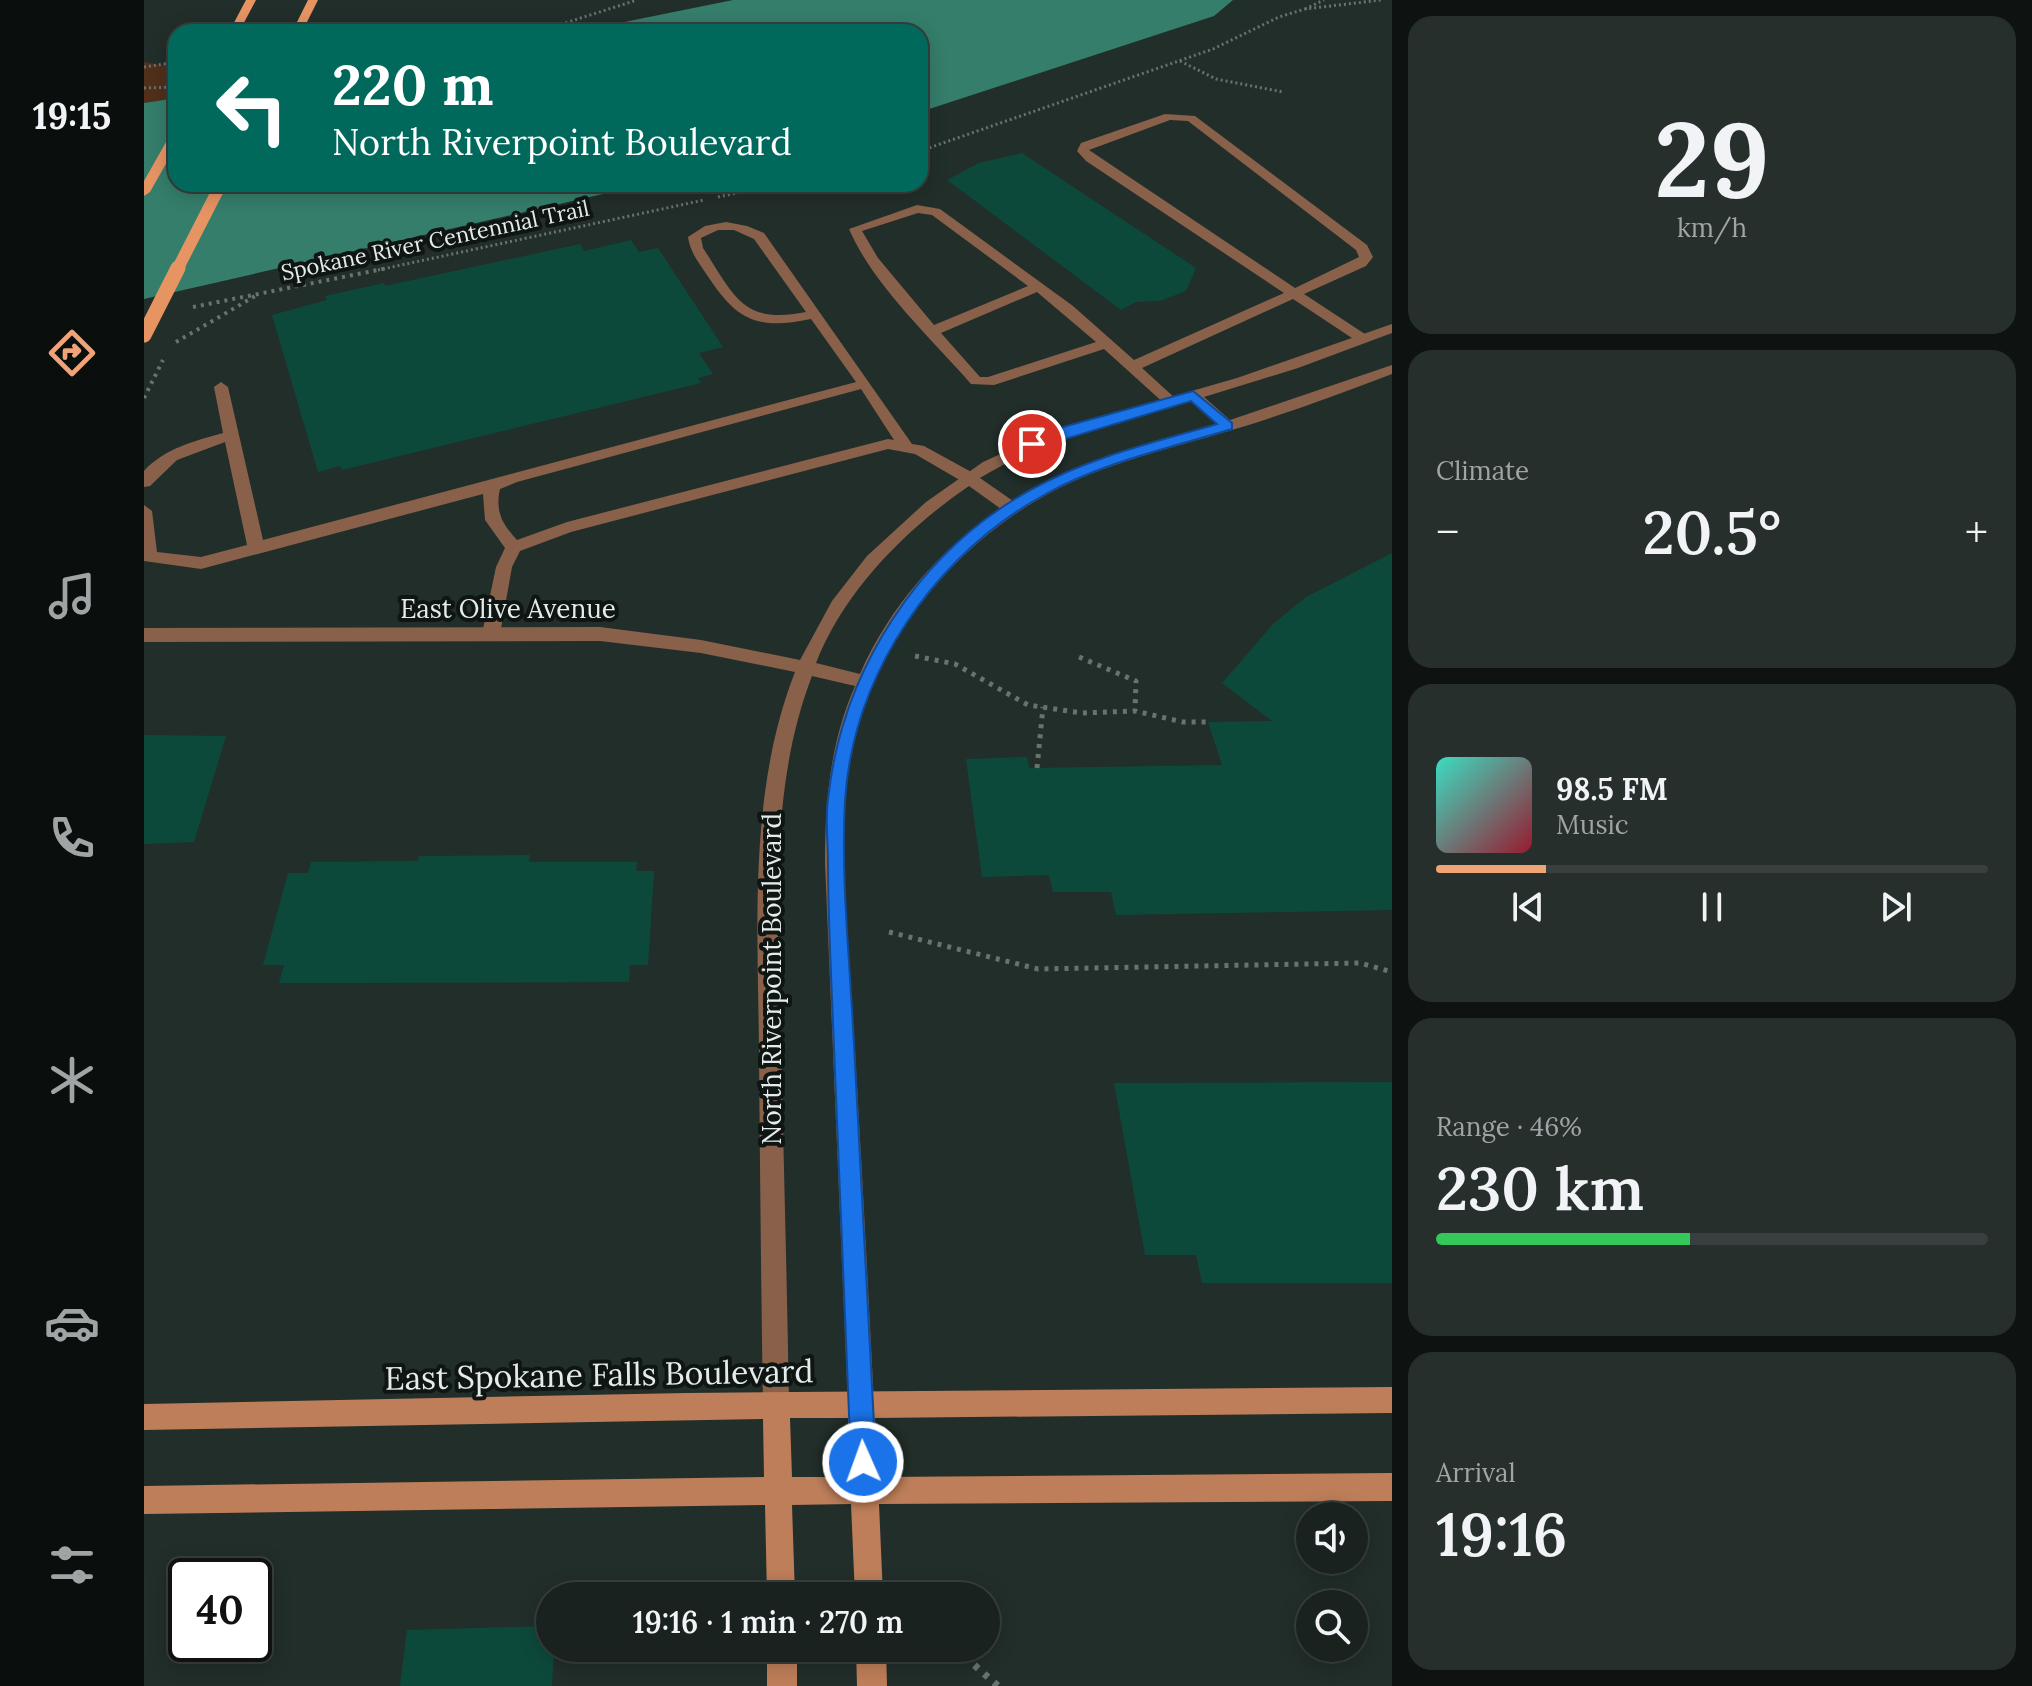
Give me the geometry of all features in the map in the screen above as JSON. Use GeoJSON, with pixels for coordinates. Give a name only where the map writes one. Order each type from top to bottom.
{"type":"FeatureCollection","features":[{"type":"Feature","properties":{"kind":"main road"},"geometry":{"type":"LineString","coordinates":[[238,24],[251,0]]}},
{"type":"Feature","properties":{"kind":"main road"},"geometry":{"type":"LineString","coordinates":[[301,24],[313,0]]}},
{"type":"Feature","properties":{"kind":"main road"},"geometry":{"type":"LineString","coordinates":[[144,192],[168,149]]}},
{"type":"Feature","properties":{"kind":"main road"},"geometry":{"type":"LineString","coordinates":[[144,335],[217,192]]}},
{"type":"Feature","properties":{"kind":"main road","name":"East Spokane Falls Boulevard"},"geometry":{"type":"LineString","coordinates":[[144,1417],[776,1405],[1392,1400]]}},
{"type":"Feature","properties":{"kind":"main road"},"geometry":{"type":"LineString","coordinates":[[861,1404],[868,1582]]}},
{"type":"Feature","properties":{"kind":"main road"},"geometry":{"type":"LineString","coordinates":[[776,1405],[781,1582]]}},
{"type":"Feature","properties":{"kind":"main road"},"geometry":{"type":"LineString","coordinates":[[144,1500],[1392,1487]]}},
{"type":"Feature","properties":{"kind":"main road"},"geometry":{"type":"LineString","coordinates":[[782,1662],[782,1686]]}},
{"type":"Feature","properties":{"kind":"main road"},"geometry":{"type":"LineString","coordinates":[[871,1662],[872,1686]]}},
{"type":"Feature","properties":{"kind":"street"},"geometry":{"type":"LineString","coordinates":[[1131,367],[1296,295],[1361,263],[1366,257],[1362,248],[1191,118],[1169,116],[1085,146],[1083,151],[1090,158],[1296,295],[1363,339]]}},
{"type":"Feature","properties":{"kind":"street"},"geometry":{"type":"LineString","coordinates":[[1104,344],[989,382],[976,381],[880,269],[857,238],[855,229],[917,209],[936,212],[1038,287],[1131,367],[1171,402]]}},
{"type":"Feature","properties":{"kind":"street"},"geometry":{"type":"LineString","coordinates":[[815,314],[785,322],[759,321],[742,314],[696,248],[694,237],[705,230],[725,225],[745,228],[759,236],[815,314],[865,384],[906,446]]}},
{"type":"Feature","properties":{"kind":"street"},"geometry":{"type":"LineString","coordinates":[[933,331],[1038,287]]}},
{"type":"Feature","properties":{"kind":"street","name":"North Riverpoint Boulevard"},"geometry":{"type":"LineString","coordinates":[[776,1405],[769,850],[774,783],[803,667],[824,628],[865,569],[901,532],[969,478],[1032,444],[1193,396],[1392,328]]}},
{"type":"Feature","properties":{"kind":"street"},"geometry":{"type":"LineString","coordinates":[[861,1404],[838,919],[836,800],[850,725],[866,682],[902,615],[923,586],[965,544],[1040,490],[1111,460],[1227,426],[1392,369]]}},
{"type":"Feature","properties":{"kind":"street"},"geometry":{"type":"LineString","coordinates":[[144,511],[149,557],[201,563],[865,384]]}},
{"type":"Feature","properties":{"kind":"street"},"geometry":{"type":"LineString","coordinates":[[221,387],[256,548]]}},
{"type":"Feature","properties":{"kind":"street"},"geometry":{"type":"LineString","coordinates":[[1193,396],[1227,426]]}},
{"type":"Feature","properties":{"kind":"street"},"geometry":{"type":"LineString","coordinates":[[144,482],[153,466],[178,452],[232,435]]}},
{"type":"Feature","properties":{"kind":"street"},"geometry":{"type":"LineString","coordinates":[[491,634],[504,567],[514,547],[567,528],[888,444],[906,446],[969,478],[1011,508]]}},
{"type":"Feature","properties":{"kind":"street"},"geometry":{"type":"LineString","coordinates":[[493,486],[488,502],[493,525],[514,547]]}},
{"type":"Feature","properties":{"kind":"street","name":"East Olive Avenue"},"geometry":{"type":"LineString","coordinates":[[144,635],[644,636],[736,651],[866,682]]}},
{"type":"Feature","properties":{"kind":"path"},"geometry":{"type":"LineString","coordinates":[[572,24],[608,5],[637,0]]}},
{"type":"Feature","properties":{"kind":"path"},"geometry":{"type":"LineString","coordinates":[[928,148],[1180,61],[1324,0]]}},
{"type":"Feature","properties":{"kind":"path"},"geometry":{"type":"LineString","coordinates":[[1305,9],[1381,0]]}},
{"type":"Feature","properties":{"kind":"path"},"geometry":{"type":"LineString","coordinates":[[1180,61],[1216,79],[1283,92]]}},
{"type":"Feature","properties":{"kind":"path"},"geometry":{"type":"LineString","coordinates":[[144,67],[168,63]]}},
{"type":"Feature","properties":{"kind":"path"},"geometry":{"type":"LineString","coordinates":[[144,88],[168,87]]}},
{"type":"Feature","properties":{"kind":"path","name":"Spokane River Centennial Trail"},"geometry":{"type":"LineString","coordinates":[[184,310],[743,192]]}},
{"type":"Feature","properties":{"kind":"path"},"geometry":{"type":"LineString","coordinates":[[172,344],[264,291]]}},
{"type":"Feature","properties":{"kind":"path"},"geometry":{"type":"LineString","coordinates":[[144,398],[166,354]]}},
{"type":"Feature","properties":{"kind":"path"},"geometry":{"type":"LineString","coordinates":[[915,656],[955,664],[1028,705],[1082,713],[1135,711],[1183,722],[1208,722]]}},
{"type":"Feature","properties":{"kind":"path"},"geometry":{"type":"LineString","coordinates":[[1079,657],[1136,681],[1135,711]]}},
{"type":"Feature","properties":{"kind":"path"},"geometry":{"type":"LineString","coordinates":[[1037,768],[1043,707]]}},
{"type":"Feature","properties":{"kind":"path"},"geometry":{"type":"LineString","coordinates":[[889,932],[1038,969],[1360,963],[1392,972]]}},
{"type":"Feature","properties":{"kind":"path"},"geometry":{"type":"LineString","coordinates":[[971,1662],[998,1686]]}},
{"type":"Feature","properties":{"kind":"shaded area"},"geometry":{"type":"Polygon","coordinates":[[[733,0],[1233,0],[1214,16],[928,109],[928,24],[614,24],[733,0]]]}},
{"type":"Feature","properties":{"kind":"shaded area"},"geometry":{"type":"Polygon","coordinates":[[[144,62],[161,65],[168,63],[168,99],[144,103],[144,62]]]}},
{"type":"Feature","properties":{"kind":"shaded area"},"geometry":{"type":"Polygon","coordinates":[[[168,99],[168,192],[612,192],[144,299],[144,103],[168,99]]]}},
{"type":"Feature","properties":{"kind":"building"},"geometry":{"type":"Polygon","coordinates":[[[1022,153],[1196,268],[1186,291],[1160,301],[1136,302],[1121,310],[947,180],[979,163],[1022,153]]]}},
{"type":"Feature","properties":{"kind":"building"},"geometry":{"type":"Polygon","coordinates":[[[631,240],[639,252],[658,248],[723,347],[699,353],[713,374],[698,378],[701,383],[342,470],[340,466],[318,472],[272,315],[327,300],[325,296],[384,283],[385,286],[580,244],[584,251],[631,240]]]}},
{"type":"Feature","properties":{"kind":"building"},"geometry":{"type":"Polygon","coordinates":[[[1392,553],[1392,910],[1116,915],[1111,892],[1053,892],[1049,875],[982,877],[966,759],[1027,757],[1029,768],[1222,765],[1208,722],[1272,721],[1222,683],[1273,624],[1306,597],[1392,553]]]}},
{"type":"Feature","properties":{"kind":"building"},"geometry":{"type":"Polygon","coordinates":[[[144,735],[226,736],[194,842],[144,844],[144,735]]]}},
{"type":"Feature","properties":{"kind":"building"},"geometry":{"type":"Polygon","coordinates":[[[530,855],[529,862],[637,862],[636,871],[654,871],[648,965],[630,965],[629,982],[279,983],[284,965],[263,965],[288,873],[308,873],[311,862],[418,861],[419,856],[530,855]]]}},
{"type":"Feature","properties":{"kind":"building"},"geometry":{"type":"Polygon","coordinates":[[[1392,1082],[1392,1283],[1202,1283],[1196,1255],[1145,1255],[1114,1083],[1392,1082]]]}},
{"type":"Feature","properties":{"kind":"building"},"geometry":{"type":"Polygon","coordinates":[[[536,1626],[536,1662],[553,1662],[552,1686],[400,1686],[407,1630],[536,1626]]]}},
{"type":"Feature","properties":{"kind":"route"},"geometry":{"type":"LineString","coordinates":[[863,1462],[838,919],[836,800],[850,725],[866,682],[902,615],[946,561],[997,517],[1040,490],[1111,460],[1227,426],[1193,396],[1032,444]]}}]}
